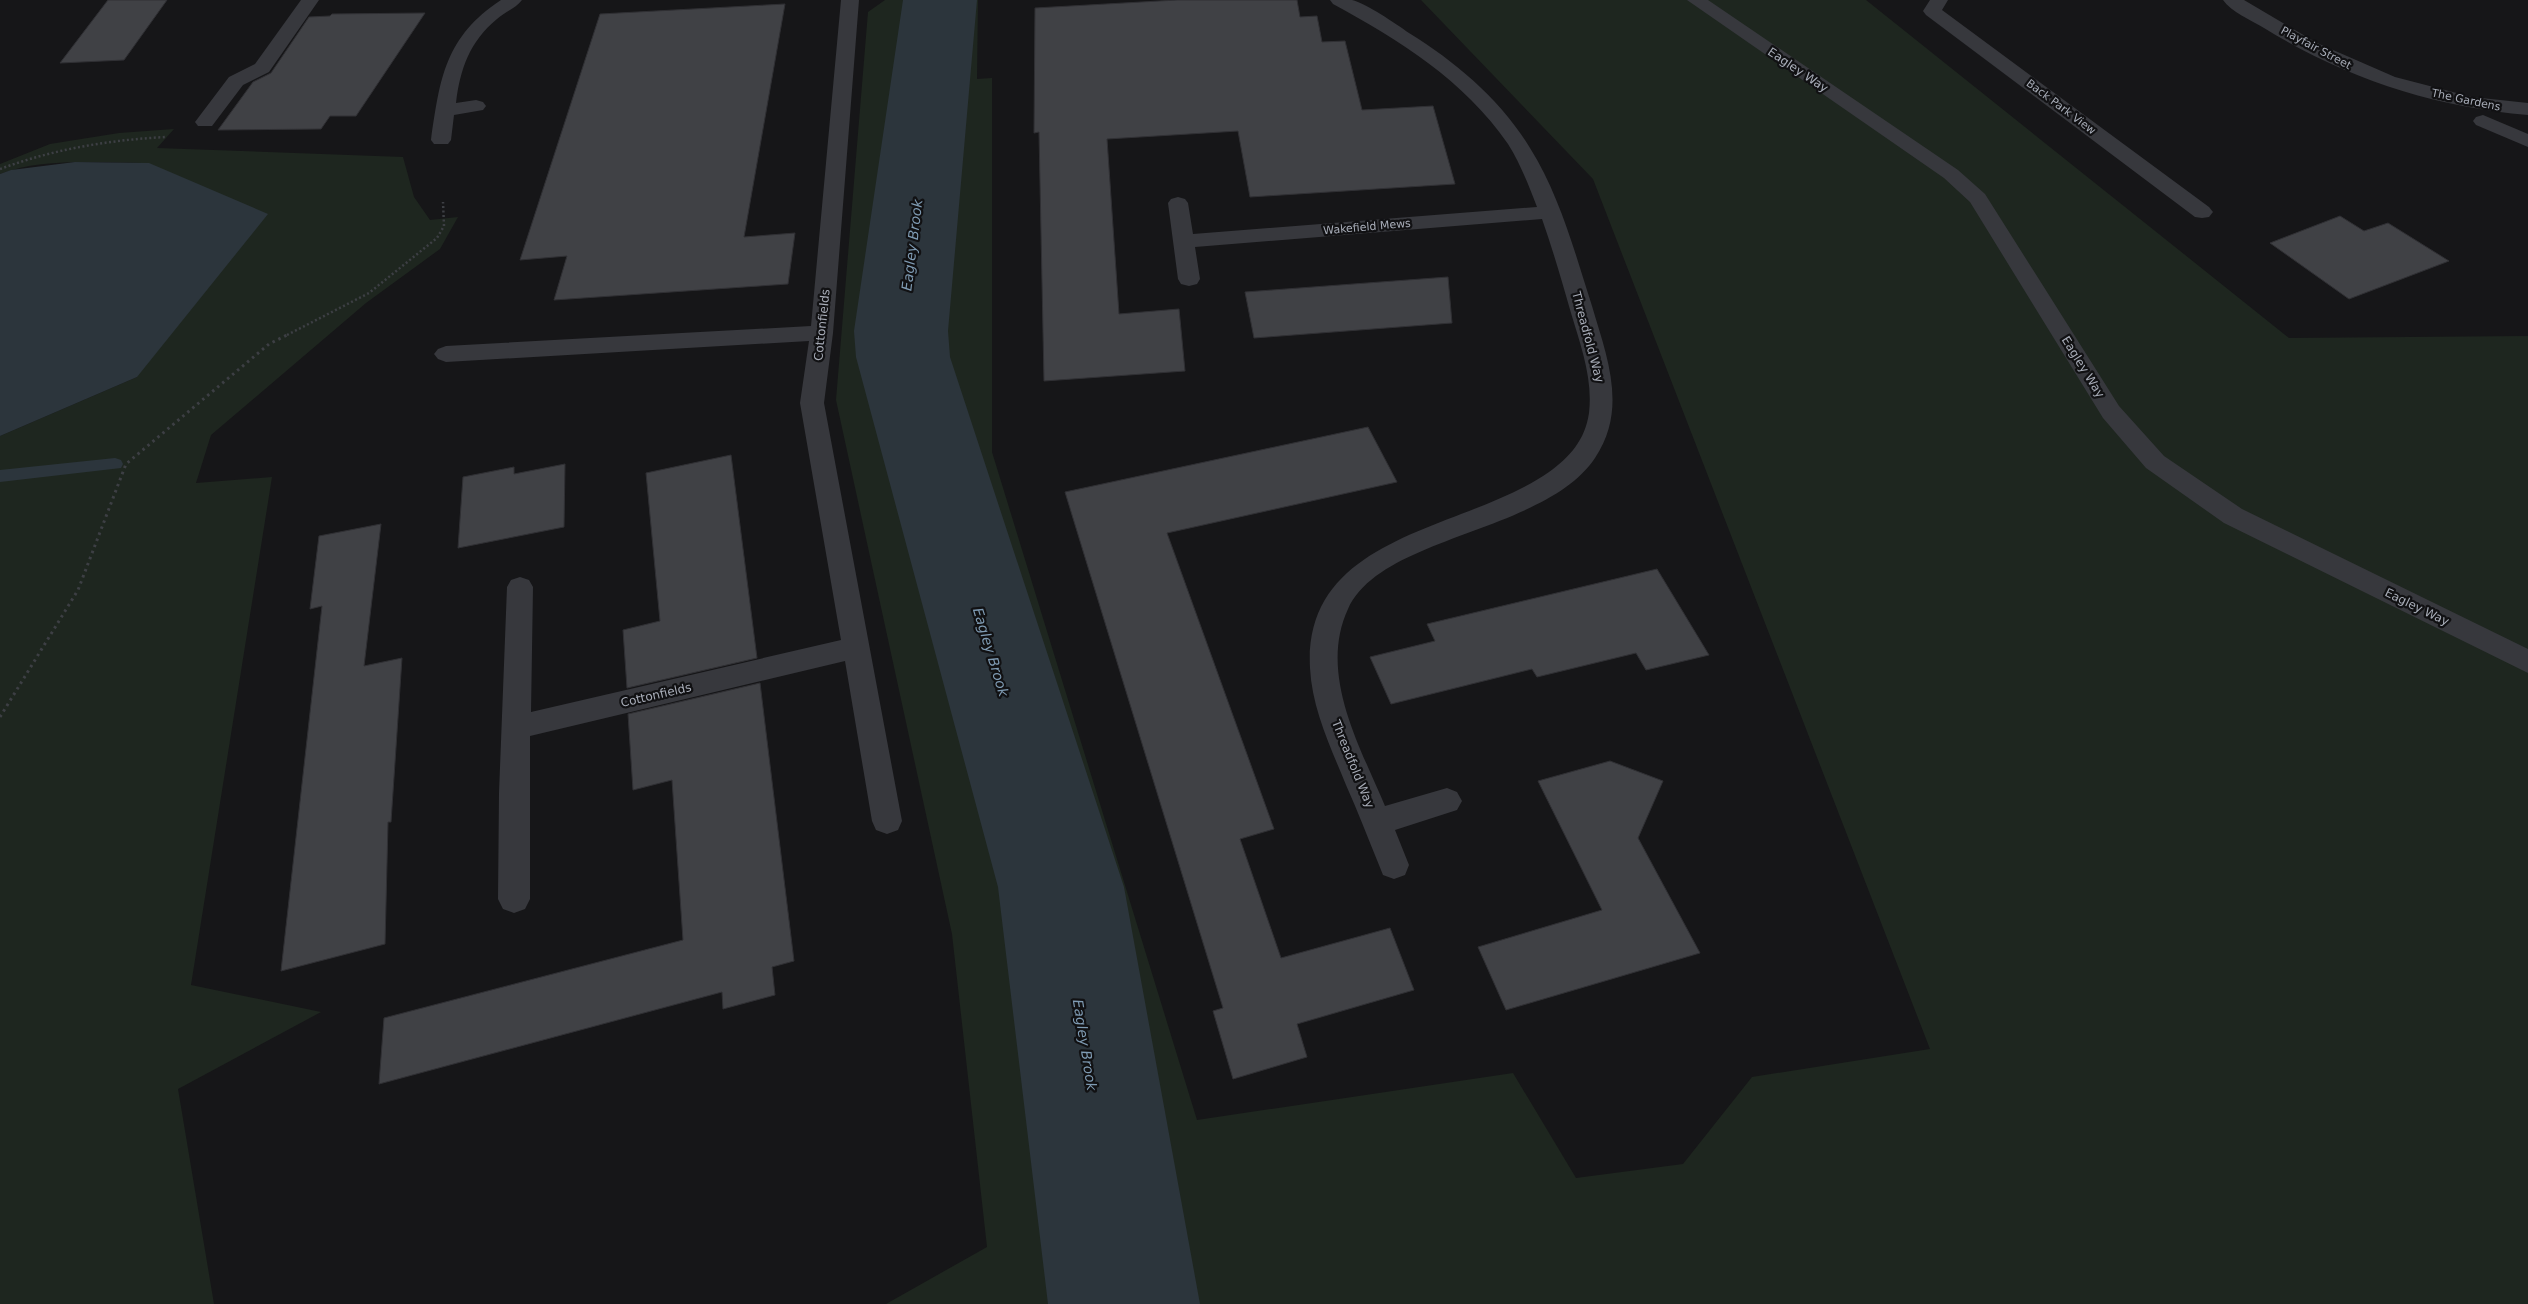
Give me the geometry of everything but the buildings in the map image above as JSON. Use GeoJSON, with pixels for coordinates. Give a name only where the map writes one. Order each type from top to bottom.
{"type":"FeatureCollection","features":[{"type":"Feature","properties":{"kind":"street"},"geometry":{"type":"LineString","coordinates":[[205,122],[236,81],[262,68],[310,0]]}},
{"type":"Feature","properties":{"kind":"street"},"geometry":{"type":"LineString","coordinates":[[441,140],[450,75],[463,44],[485,20],[513,0]]}},
{"type":"Feature","properties":{"kind":"street","name":"Cottonfields"},"geometry":{"type":"LineString","coordinates":[[850,0],[822,333],[812,403],[854,648],[887,821]]}},
{"type":"Feature","properties":{"kind":"street","name":"Threadfold Way"},"geometry":{"type":"LineString","coordinates":[[1339,0],[1411,43],[1456,76],[1488,107],[1523,153],[1550,212],[1576,292],[1602,386],[1598,433],[1582,457],[1560,479],[1530,496],[1388,555],[1362,573],[1338,601],[1326,635],[1324,668],[1333,718],[1394,864]]}},
{"type":"Feature","properties":{"kind":"street","name":"Eagley Way"},"geometry":{"type":"LineString","coordinates":[[1696,0],[1951,174],[1978,198],[2111,412],[2156,462],[2233,516],[2528,662]]}},
{"type":"Feature","properties":{"kind":"street","name":"Back Park View"},"geometry":{"type":"LineString","coordinates":[[1939,0],[1932,12],[2202,212]]}},
{"type":"Feature","properties":{"kind":"street","name":"Playfair Street"},"geometry":{"type":"LineString","coordinates":[[2232,0],[2310,48],[2357,70],[2404,86]]}},
{"type":"Feature","properties":{"kind":"street","name":"The Gardens"},"geometry":{"type":"LineString","coordinates":[[2404,86],[2456,100],[2528,109]]}},
{"type":"Feature","properties":{"kind":"street"},"geometry":{"type":"LineString","coordinates":[[445,110],[476,106]]}},
{"type":"Feature","properties":{"kind":"street"},"geometry":{"type":"LineString","coordinates":[[2483,121],[2528,141]]}},
{"type":"Feature","properties":{"kind":"street"},"geometry":{"type":"LineString","coordinates":[[1178,203],[1189,279]]}},
{"type":"Feature","properties":{"kind":"street","name":"Wakefield Mews"},"geometry":{"type":"LineString","coordinates":[[1184,241],[1550,212]]}},
{"type":"Feature","properties":{"kind":"street"},"geometry":{"type":"LineString","coordinates":[[446,354],[822,333]]}},
{"type":"Feature","properties":{"kind":"street"},"geometry":{"type":"LineString","coordinates":[[514,899],[514,793],[520,587]]}},
{"type":"Feature","properties":{"kind":"street","name":"Cottonfields"},"geometry":{"type":"LineString","coordinates":[[516,728],[854,648]]}},
{"type":"Feature","properties":{"kind":"street","name":"Threadfold Way"},"geometry":{"type":"LineString","coordinates":[[1376,822],[1447,801]]}},
{"type":"Feature","properties":{"kind":"path"},"geometry":{"type":"LineString","coordinates":[[0,169],[84,145],[124,139],[186,135],[194,132],[205,122]]}},
{"type":"Feature","properties":{"kind":"path"},"geometry":{"type":"LineString","coordinates":[[0,717],[78,590],[126,464],[269,344],[369,293],[437,238],[444,226],[443,202]]}},
{"type":"Feature","properties":{"kind":"shaded area"},"geometry":{"type":"Polygon","coordinates":[[[885,0],[978,0],[977,79],[992,78],[992,452],[1197,1120],[1513,1073],[1576,1178],[1683,1164],[1752,1077],[1930,1049],[1593,179],[1421,0],[1866,0],[2289,338],[2528,336],[2528,1304],[886,1304],[987,1247],[952,934],[836,400],[868,12],[885,0]]]}},
{"type":"Feature","properties":{"kind":"shaded area"},"geometry":{"type":"Polygon","coordinates":[[[174,129],[157,148],[403,157],[414,197],[430,220],[458,217],[440,249],[366,303],[211,435],[196,483],[272,477],[191,985],[321,1012],[178,1089],[214,1304],[0,1304],[0,436],[137,377],[149,163],[54,163],[35,165],[0,174],[0,164],[50,144],[119,133],[174,129]]]}},
{"type":"Feature","properties":{"kind":"shaded area"},"geometry":{"type":"Polygon","coordinates":[[[75,162],[149,163],[268,214],[137,377],[0,436],[0,174],[11,170],[75,162]]]}},
{"type":"Feature","properties":{"kind":"waterway","name":"Eagley Brook"},"geometry":{"type":"LineString","coordinates":[[940,0],[901,331],[903,357],[1061,887],[1124,1304]]}},
{"type":"Feature","properties":{"kind":"waterway"},"geometry":{"type":"LineString","coordinates":[[0,476],[115,464]]}}]}
